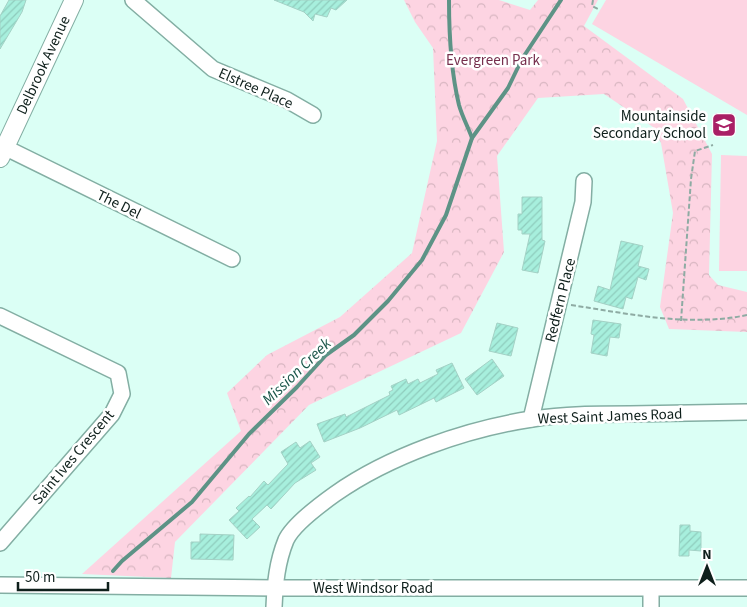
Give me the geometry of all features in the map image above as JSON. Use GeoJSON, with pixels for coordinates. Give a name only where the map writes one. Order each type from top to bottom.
{"type":"FeatureCollection","features":[{"type":"Feature","properties":{"kind":"street","name":"Delbrook Avenue"},"geometry":{"type":"LineString","coordinates":[[2,150],[74,0]]}},
{"type":"Feature","properties":{"kind":"street","name":"Elstree Place"},"geometry":{"type":"LineString","coordinates":[[133,0],[213,68],[287,100],[313,115]]}},
{"type":"Feature","properties":{"kind":"street","name":"The Del"},"geometry":{"type":"LineString","coordinates":[[2,150],[232,259]]}},
{"type":"Feature","properties":{"kind":"street","name":"Redfern Place"},"geometry":{"type":"LineString","coordinates":[[532,419],[584,202],[584,181]]}},
{"type":"Feature","properties":{"kind":"street","name":"Saint Ives Crescent"},"geometry":{"type":"LineString","coordinates":[[0,316],[118,373],[122,394],[112,414],[0,543]]}},
{"type":"Feature","properties":{"kind":"street","name":"West Saint James Road"},"geometry":{"type":"LineString","coordinates":[[274,607],[276,574],[287,539],[304,519],[321,504],[355,480],[446,440],[532,419],[578,414],[747,412]]}},
{"type":"Feature","properties":{"kind":"street","name":"West Windsor Road"},"geometry":{"type":"LineString","coordinates":[[0,585],[275,588],[747,588]]}},
{"type":"Feature","properties":{"kind":"street"},"geometry":{"type":"LineString","coordinates":[[651,589],[651,607]]}},
{"type":"Feature","properties":{"kind":"path"},"geometry":{"type":"LineString","coordinates":[[593,0],[592,6],[600,10]]}},
{"type":"Feature","properties":{"kind":"path"},"geometry":{"type":"LineString","coordinates":[[681,321],[691,179],[695,151],[713,145]]}},
{"type":"Feature","properties":{"kind":"path"},"geometry":{"type":"LineString","coordinates":[[559,304],[681,321],[727,320],[747,316]]}},
{"type":"Feature","properties":{"kind":"green space","name":"Evergreen Park"},"geometry":{"type":"Polygon","coordinates":[[[404,0],[499,0],[530,10],[538,0],[598,0],[584,26],[683,99],[712,154],[709,275],[718,285],[747,292],[747,332],[669,329],[660,307],[673,213],[661,143],[653,127],[604,94],[538,98],[497,156],[504,252],[461,333],[309,405],[175,542],[171,578],[82,574],[241,431],[227,393],[267,355],[340,317],[412,253],[437,141],[433,48],[415,22],[404,0]]]}},
{"type":"Feature","properties":{"kind":"green space"},"geometry":{"type":"Polygon","coordinates":[[[606,0],[747,0],[747,115],[592,24],[606,0]]]}},
{"type":"Feature","properties":{"kind":"green space"},"geometry":{"type":"Polygon","coordinates":[[[721,155],[747,156],[747,271],[719,271],[721,155]]]}},
{"type":"Feature","properties":{"kind":"building"},"geometry":{"type":"Polygon","coordinates":[[[9,0],[26,0],[22,12],[0,49],[0,16],[9,0]]]}},
{"type":"Feature","properties":{"kind":"building"},"geometry":{"type":"Polygon","coordinates":[[[274,0],[347,0],[336,10],[331,8],[327,17],[315,14],[313,21],[304,12],[274,0]]]}},
{"type":"Feature","properties":{"kind":"building"},"geometry":{"type":"Polygon","coordinates":[[[522,197],[542,197],[542,240],[545,241],[538,273],[522,270],[530,234],[522,234],[522,230],[518,230],[518,214],[522,214],[522,197]]]}},
{"type":"Feature","properties":{"kind":"building"},"geometry":{"type":"Polygon","coordinates":[[[621,241],[643,246],[638,266],[649,269],[646,280],[638,277],[632,299],[626,297],[623,309],[594,301],[598,286],[610,290],[621,241]]]}},
{"type":"Feature","properties":{"kind":"building"},"geometry":{"type":"Polygon","coordinates":[[[593,320],[621,324],[619,338],[610,337],[607,356],[591,353],[594,335],[591,334],[593,320]]]}},
{"type":"Feature","properties":{"kind":"building"},"geometry":{"type":"Polygon","coordinates":[[[497,323],[518,328],[511,356],[489,351],[497,323]]]}},
{"type":"Feature","properties":{"kind":"building"},"geometry":{"type":"Polygon","coordinates":[[[492,359],[504,376],[477,395],[465,379],[492,359]]]}},
{"type":"Feature","properties":{"kind":"building"},"geometry":{"type":"Polygon","coordinates":[[[452,363],[464,388],[436,402],[434,398],[399,415],[397,410],[360,428],[324,442],[317,424],[345,414],[346,417],[390,395],[389,392],[393,390],[391,386],[406,379],[408,384],[418,379],[420,383],[438,374],[436,370],[452,363]]]}},
{"type":"Feature","properties":{"kind":"building"},"geometry":{"type":"Polygon","coordinates":[[[310,441],[320,457],[311,463],[316,470],[295,483],[271,509],[267,505],[252,519],[260,527],[247,539],[229,520],[239,511],[236,508],[250,497],[264,481],[268,485],[288,464],[281,452],[296,442],[300,448],[310,441]]]}},
{"type":"Feature","properties":{"kind":"building"},"geometry":{"type":"Polygon","coordinates":[[[680,525],[690,525],[690,531],[701,532],[701,551],[689,550],[689,556],[679,556],[680,525]]]}},
{"type":"Feature","properties":{"kind":"building"},"geometry":{"type":"Polygon","coordinates":[[[200,534],[234,535],[233,560],[191,559],[191,542],[200,542],[200,534]]]}},
{"type":"Feature","properties":{"kind":"waterway"},"geometry":{"type":"LineString","coordinates":[[449,0],[452,66],[456,92],[460,109],[472,138]]}},
{"type":"Feature","properties":{"kind":"waterway","name":"Mission Creek"},"geometry":{"type":"LineString","coordinates":[[113,571],[122,561],[192,502],[249,434],[297,387],[326,355],[354,335],[388,301],[422,260],[446,215],[472,138],[508,88],[522,59],[561,0]]}},
{"type":"Feature","properties":{"kind":"place","name":"Mountainside Secondary School"},"geometry":{"type":"Point","coordinates":[724,125]}}]}
